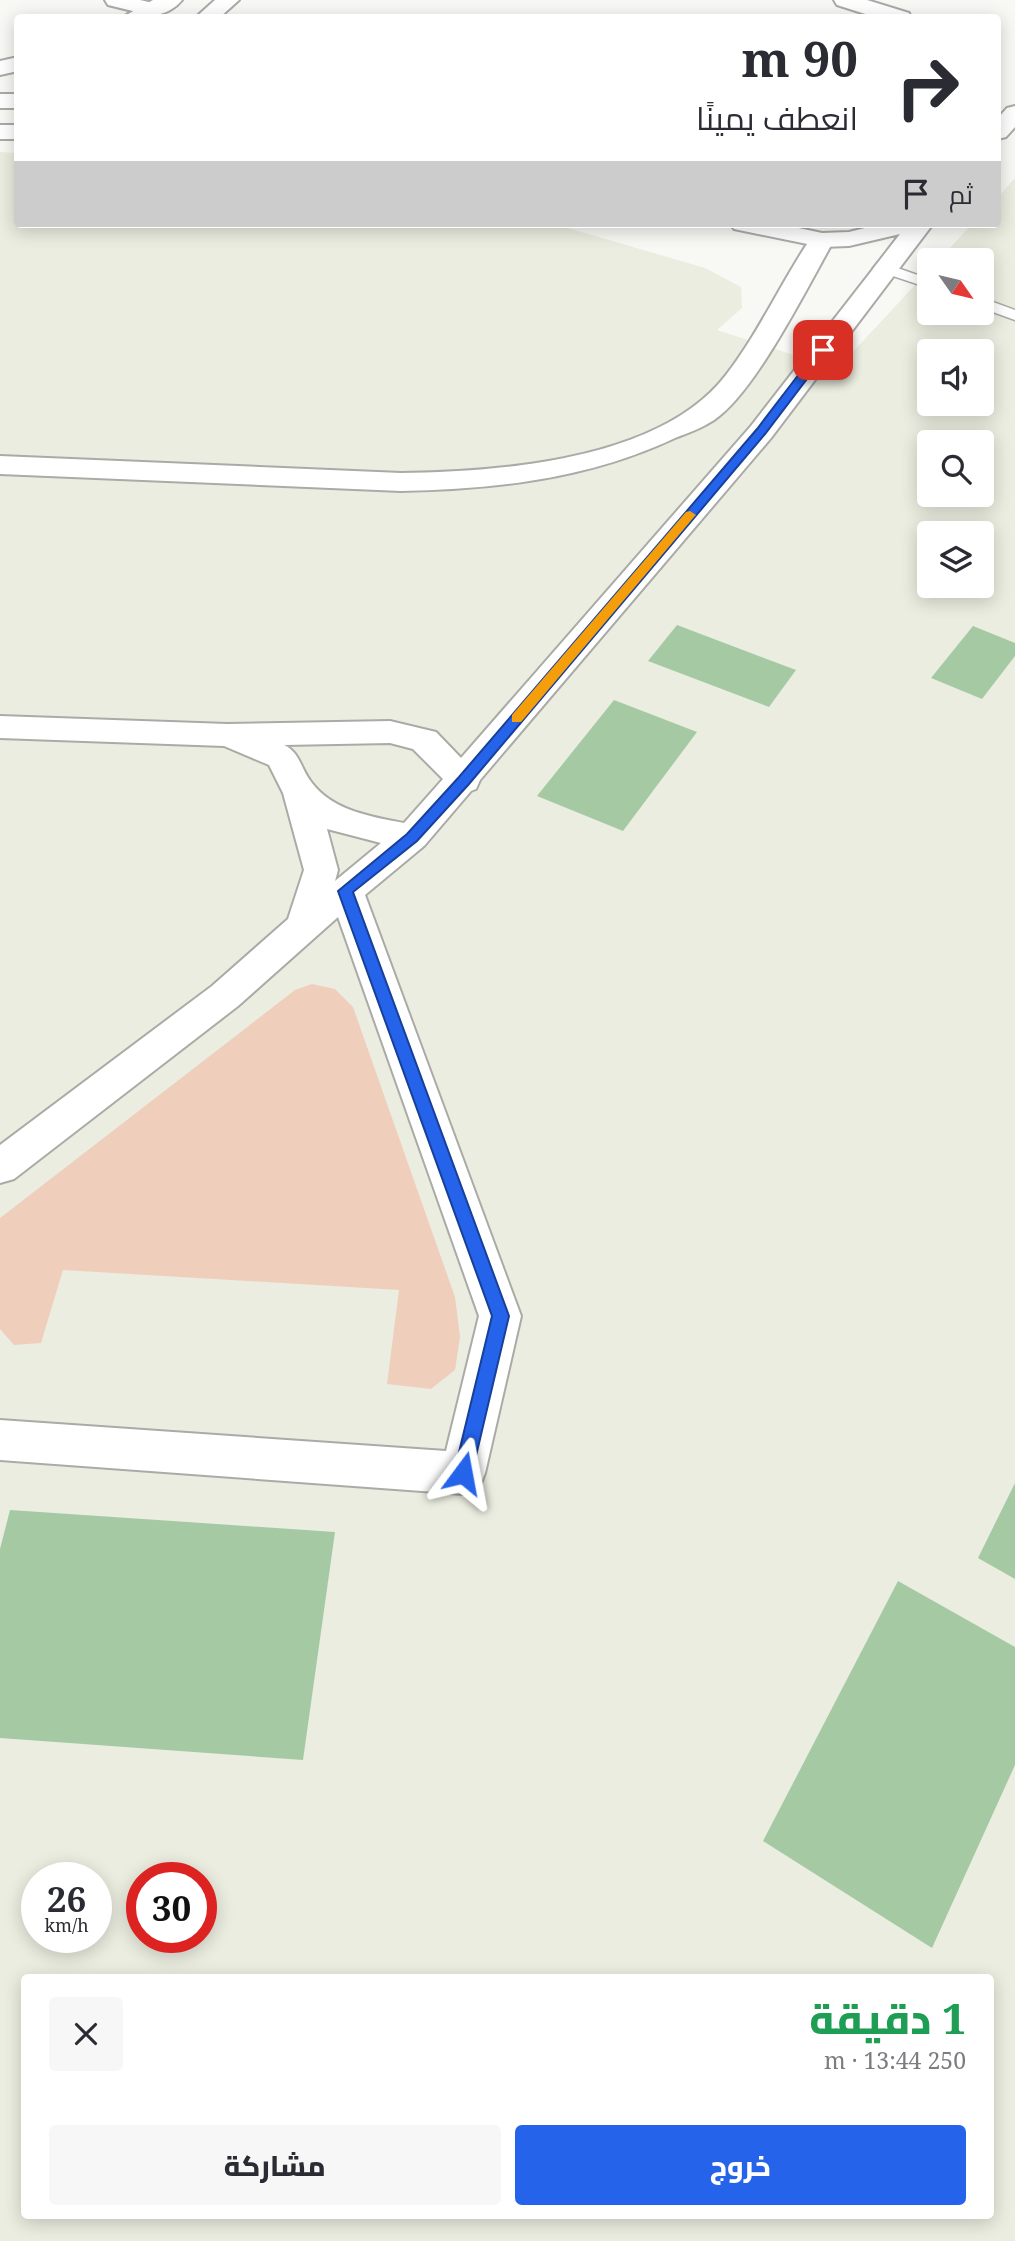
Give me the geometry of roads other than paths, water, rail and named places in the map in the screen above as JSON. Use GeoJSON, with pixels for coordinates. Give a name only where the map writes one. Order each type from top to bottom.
{"type":"FeatureCollection","features":[{"type":"Feature","properties":{"kind":"street"},"geometry":{"type":"LineString","coordinates":[[116,0],[140,13],[171,0]]}},
{"type":"Feature","properties":{"kind":"street"},"geometry":{"type":"LineString","coordinates":[[210,14],[229,0]]}},
{"type":"Feature","properties":{"kind":"street"},"geometry":{"type":"LineString","coordinates":[[845,0],[889,14]]}},
{"type":"Feature","properties":{"kind":"street"},"geometry":{"type":"LineString","coordinates":[[1001,129],[1015,113]]}},
{"type":"Feature","properties":{"kind":"street"},"geometry":{"type":"LineString","coordinates":[[763,228],[822,240],[849,239],[895,228]]}},
{"type":"Feature","properties":{"kind":"street"},"geometry":{"type":"LineString","coordinates":[[0,1167],[225,996],[303,926],[412,837],[464,780],[733,423],[886,269],[919,228]]}},
{"type":"Feature","properties":{"kind":"street"},"geometry":{"type":"LineString","coordinates":[[733,423],[735,382],[761,344],[822,240]]}},
{"type":"Feature","properties":{"kind":"street"},"geometry":{"type":"LineString","coordinates":[[0,465],[401,482],[459,481],[535,473],[733,423]]}},
{"type":"Feature","properties":{"kind":"street"},"geometry":{"type":"LineString","coordinates":[[0,727],[227,735],[390,732],[424,740],[464,780]]}},
{"type":"Feature","properties":{"kind":"street"},"geometry":{"type":"LineString","coordinates":[[227,735],[281,757],[300,793],[321,870],[303,926]]}},
{"type":"Feature","properties":{"kind":"street"},"geometry":{"type":"LineString","coordinates":[[300,793],[342,823],[412,837]]}},
{"type":"Feature","properties":{"kind":"street"},"geometry":{"type":"LineString","coordinates":[[0,1440],[463,1473],[500,1316],[346,891]]}},
{"type":"Feature","properties":{"kind":"lane"},"geometry":{"type":"LineString","coordinates":[[886,269],[917,280]]}},
{"type":"Feature","properties":{"kind":"lane"},"geometry":{"type":"LineString","coordinates":[[994,307],[1015,315]]}}]}
